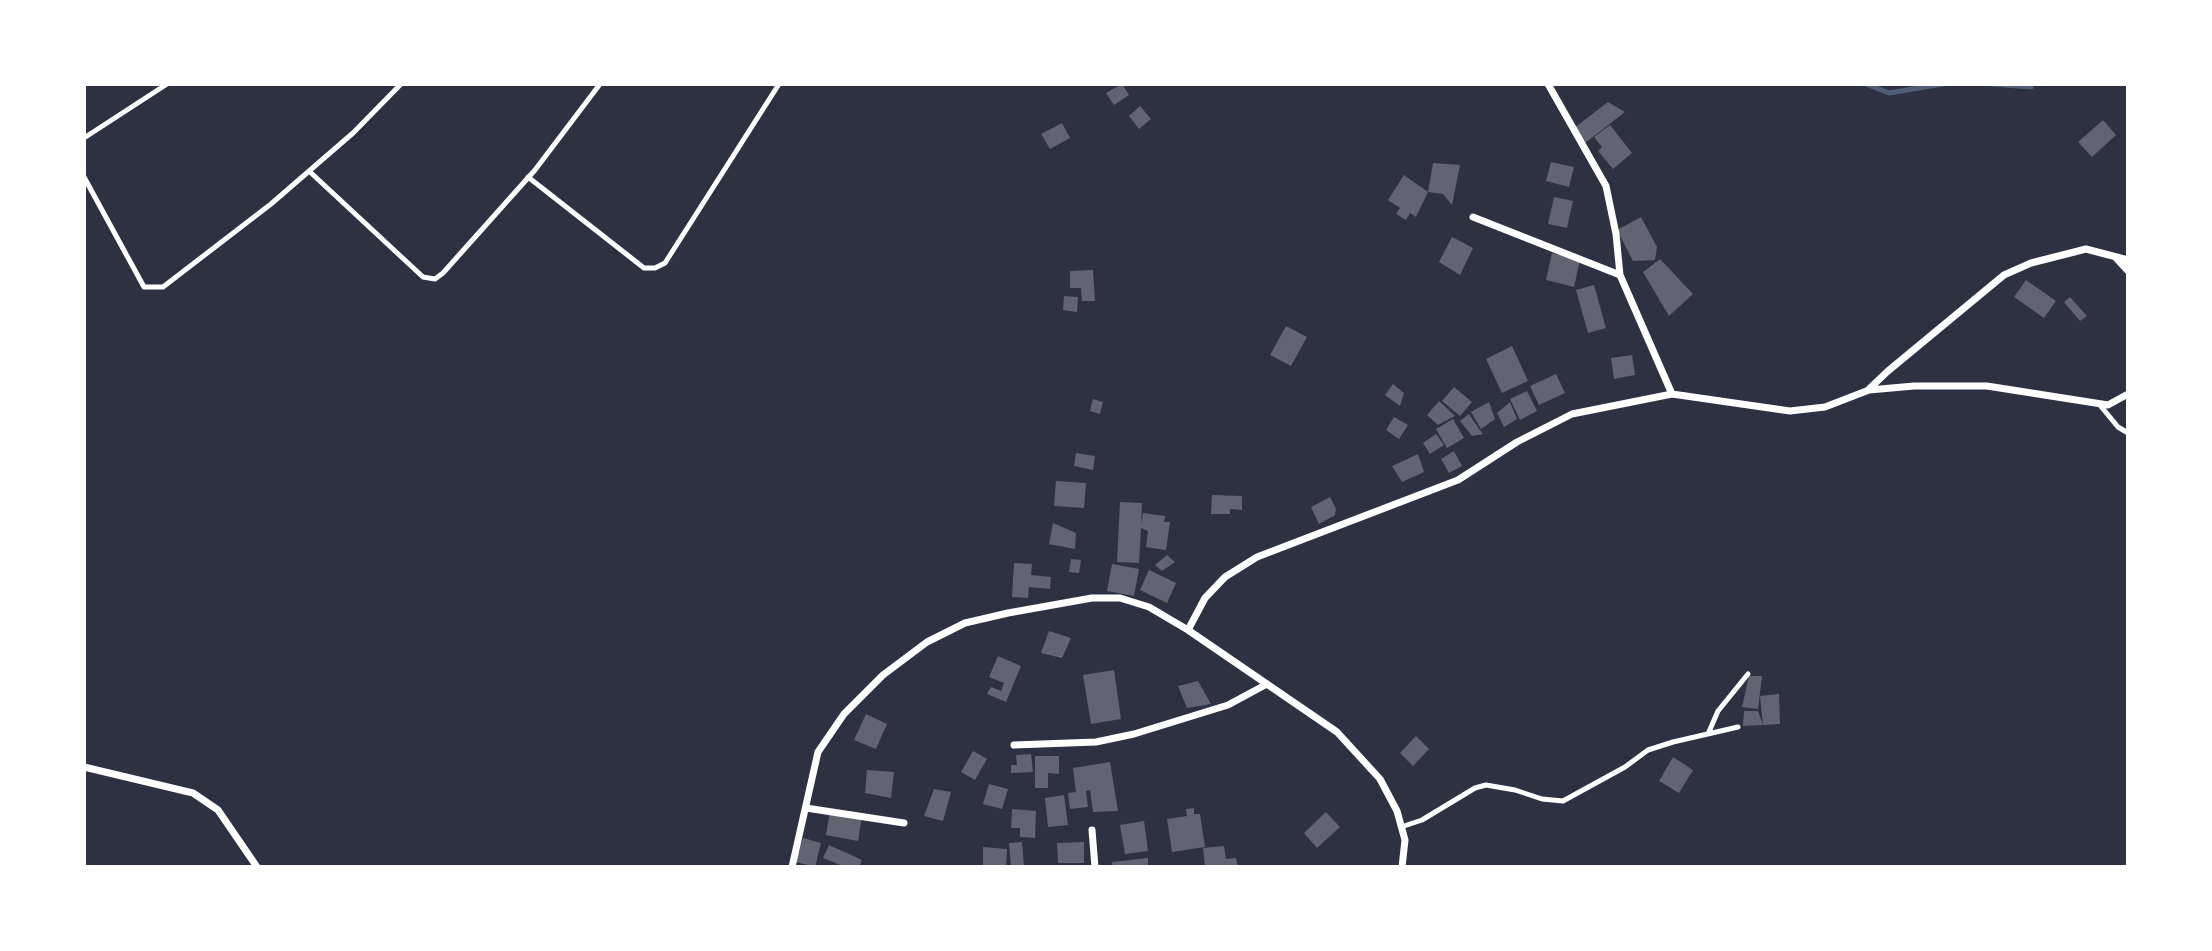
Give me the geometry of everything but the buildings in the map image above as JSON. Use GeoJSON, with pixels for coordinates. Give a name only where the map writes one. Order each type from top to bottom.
{"type":"FeatureCollection","features":[{"type":"Feature","properties":{"kind":"street"},"geometry":{"type":"LineString","coordinates":[[1548,84],[1606,186],[1616,234],[1620,275],[1672,394]]}},
{"type":"Feature","properties":{"kind":"street"},"geometry":{"type":"LineString","coordinates":[[1473,217],[1620,275]]}},
{"type":"Feature","properties":{"kind":"street"},"geometry":{"type":"LineString","coordinates":[[1869,390],[1888,371],[2004,275],[2032,262],[2086,249],[2128,260]]}},
{"type":"Feature","properties":{"kind":"street"},"geometry":{"type":"LineString","coordinates":[[2115,258],[2128,271]]}},
{"type":"Feature","properties":{"kind":"street"},"geometry":{"type":"LineString","coordinates":[[1188,630],[1205,598],[1225,577],[1257,556],[1458,480],[1517,442],[1572,414],[1672,394],[1790,411],[1825,407],[1869,390],[1914,386],[1987,386],[2108,405],[2128,394]]}},
{"type":"Feature","properties":{"kind":"street"},"geometry":{"type":"LineString","coordinates":[[792,867],[818,752],[844,714],[894,666],[927,642],[965,623],[1008,612],[1092,598],[1120,598],[1149,607],[1188,630],[1337,732],[1380,779],[1397,811],[1405,840],[1402,867]]}},
{"type":"Feature","properties":{"kind":"street"},"geometry":{"type":"LineString","coordinates":[[1014,745],[1097,742],[1134,734],[1228,705],[1267,684]]}},
{"type":"Feature","properties":{"kind":"street"},"geometry":{"type":"LineString","coordinates":[[84,767],[193,793],[218,810],[257,867]]}},
{"type":"Feature","properties":{"kind":"street"},"geometry":{"type":"LineString","coordinates":[[806,808],[854,813],[904,823]]}},
{"type":"Feature","properties":{"kind":"street"},"geometry":{"type":"LineString","coordinates":[[1092,830],[1095,867]]}},
{"type":"Feature","properties":{"kind":"lane"},"geometry":{"type":"LineString","coordinates":[[84,138],[167,84]]}},
{"type":"Feature","properties":{"kind":"lane"},"geometry":{"type":"LineString","coordinates":[[84,177],[144,287],[163,287],[271,204],[353,133],[401,84]]}},
{"type":"Feature","properties":{"kind":"lane"},"geometry":{"type":"LineString","coordinates":[[309,171],[423,277],[435,279],[528,177],[600,84]]}},
{"type":"Feature","properties":{"kind":"lane"},"geometry":{"type":"LineString","coordinates":[[528,177],[644,268],[655,268],[665,262],[779,84]]}},
{"type":"Feature","properties":{"kind":"lane"},"geometry":{"type":"LineString","coordinates":[[2099,404],[2118,427],[2128,433]]}},
{"type":"Feature","properties":{"kind":"lane"},"geometry":{"type":"LineString","coordinates":[[1708,734],[1718,711],[1748,674]]}},
{"type":"Feature","properties":{"kind":"lane"},"geometry":{"type":"LineString","coordinates":[[1401,827],[1422,820],[1475,788],[1486,785],[1515,790],[1542,799],[1563,801],[1625,767],[1648,750],[1738,727]]}},
{"type":"Feature","properties":{"kind":"waterway"},"geometry":{"type":"LineString","coordinates":[[1866,84],[1889,93],[1943,84]]}},
{"type":"Feature","properties":{"kind":"waterway"},"geometry":{"type":"LineString","coordinates":[[1992,84],[2031,87]]}}]}
